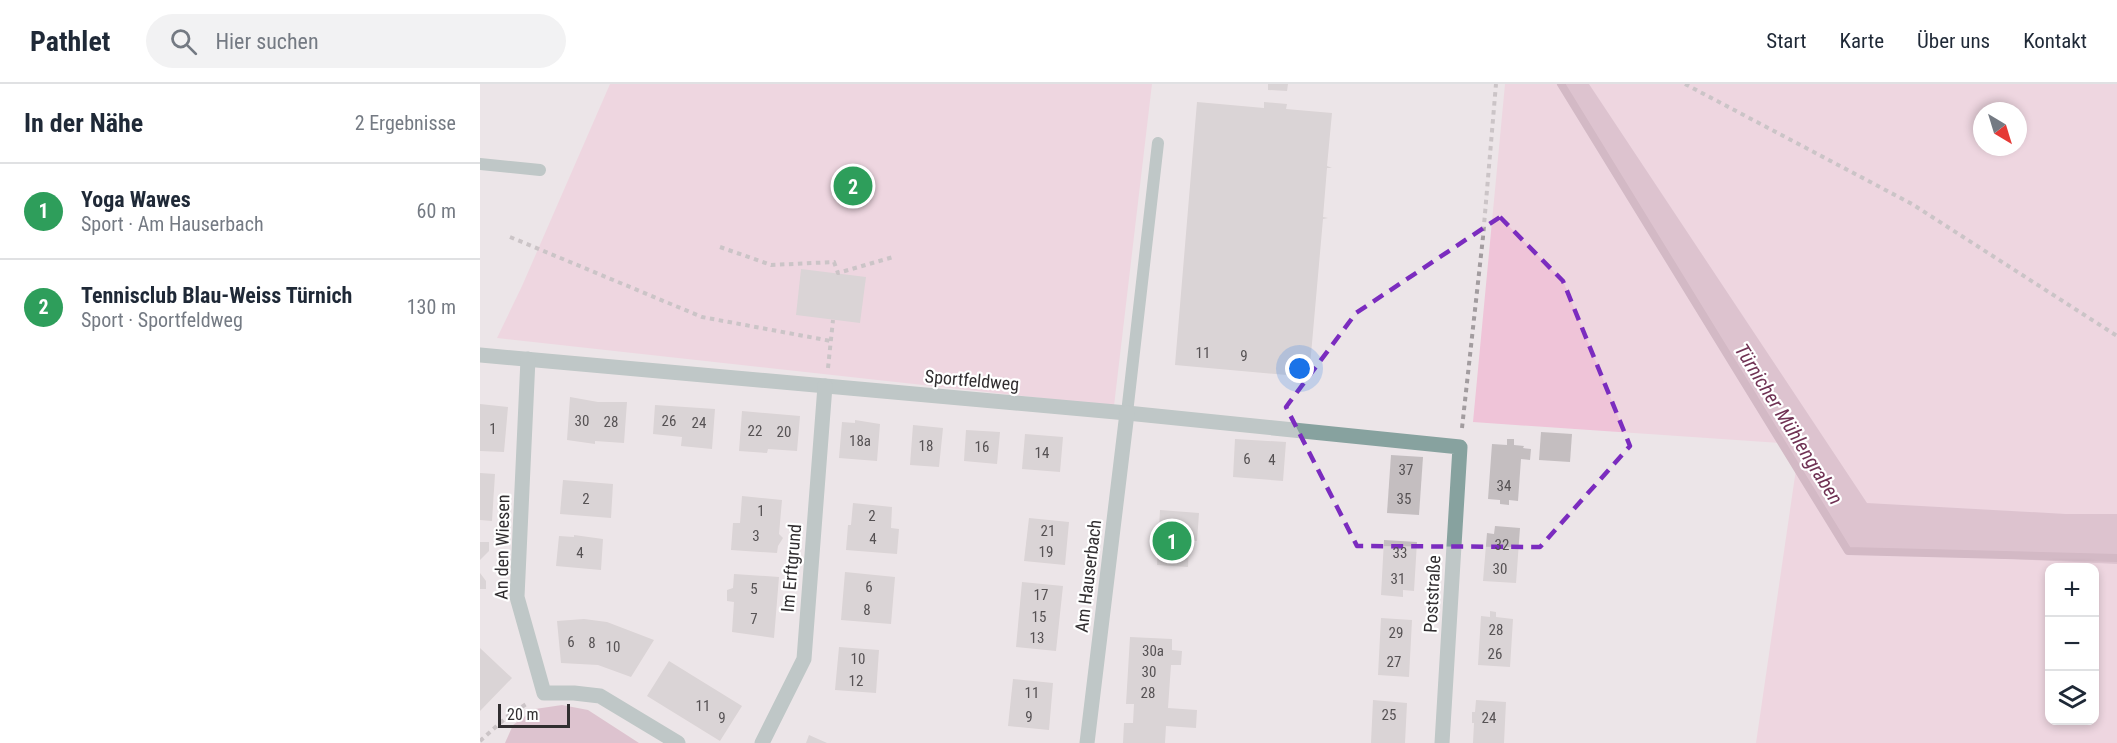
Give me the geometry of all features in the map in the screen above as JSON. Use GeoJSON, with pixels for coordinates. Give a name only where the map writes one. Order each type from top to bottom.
{"type":"FeatureCollection","features":[{"type":"Feature","properties":{"kind":"street","name":"Sportfeldweg"},"geometry":{"type":"LineString","coordinates":[[480,355],[1127,413],[1460,447]]}},
{"type":"Feature","properties":{"kind":"street","name":"An den Wiesen"},"geometry":{"type":"LineString","coordinates":[[528,359],[517,597],[544,693]]}},
{"type":"Feature","properties":{"kind":"street","name":"Im Erftgrund"},"geometry":{"type":"LineString","coordinates":[[762,743],[804,659],[825,386]]}},
{"type":"Feature","properties":{"kind":"street","name":"Am Hauserbach"},"geometry":{"type":"LineString","coordinates":[[1087,743],[1127,413]]}},
{"type":"Feature","properties":{"kind":"street","name":"Poststraße"},"geometry":{"type":"LineString","coordinates":[[1442,743],[1460,447]]}},
{"type":"Feature","properties":{"kind":"street"},"geometry":{"type":"LineString","coordinates":[[544,693],[600,696],[678,743]]}},
{"type":"Feature","properties":{"kind":"lane"},"geometry":{"type":"LineString","coordinates":[[1127,413],[1158,143]]}},
{"type":"Feature","properties":{"kind":"lane"},"geometry":{"type":"LineString","coordinates":[[480,164],[540,170]]}},
{"type":"Feature","properties":{"kind":"path"},"geometry":{"type":"LineString","coordinates":[[1460,447],[1484,237],[1496,84]]}},
{"type":"Feature","properties":{"kind":"path"},"geometry":{"type":"LineString","coordinates":[[1685,84],[1912,204],[2117,336]]}},
{"type":"Feature","properties":{"kind":"path"},"geometry":{"type":"LineString","coordinates":[[510,237],[702,317],[831,341]]}},
{"type":"Feature","properties":{"kind":"path"},"geometry":{"type":"LineString","coordinates":[[720,247],[771,265],[834,262],[838,273],[893,257]]}},
{"type":"Feature","properties":{"kind":"path"},"geometry":{"type":"LineString","coordinates":[[825,386],[833,320]]}},
{"type":"Feature","properties":{"kind":"path"},"geometry":{"type":"LineString","coordinates":[[480,741],[509,715],[544,693]]}},
{"type":"Feature","properties":{"kind":"highlighted area"},"geometry":{"type":"Polygon","coordinates":[[[1500,217],[1563,281],[1630,446],[1540,547],[1357,546],[1286,407],[1356,313],[1500,217]]]}},
{"type":"Feature","properties":{"kind":"shaded area"},"geometry":{"type":"Polygon","coordinates":[[[610,84],[1152,84],[1114,406],[497,338],[610,84]]]}},
{"type":"Feature","properties":{"kind":"shaded area"},"geometry":{"type":"Polygon","coordinates":[[[1505,84],[2117,84],[2117,743],[1756,743],[1796,469],[1780,443],[1473,422],[1505,84]]]}},
{"type":"Feature","properties":{"kind":"shaded area"},"geometry":{"type":"Polygon","coordinates":[[[1561,84],[1589,84],[1867,503],[2066,514],[2117,514],[2117,564],[1848,551],[1561,84]]]}},
{"type":"Feature","properties":{"kind":"shaded area"},"geometry":{"type":"Polygon","coordinates":[[[562,705],[588,710],[639,743],[505,743],[513,725],[535,709],[562,705]]]}},
{"type":"Feature","properties":{"kind":"building"},"geometry":{"type":"Polygon","coordinates":[[[1268,84],[1288,84],[1287,91],[1268,90],[1268,84]]]}},
{"type":"Feature","properties":{"kind":"building"},"geometry":{"type":"Polygon","coordinates":[[[1197,102],[1264,108],[1264,102],[1287,104],[1286,109],[1332,113],[1327,166],[1332,168],[1327,168],[1323,217],[1328,218],[1323,219],[1309,377],[1175,365],[1197,102]]]}},
{"type":"Feature","properties":{"kind":"building"},"geometry":{"type":"Polygon","coordinates":[[[801,269],[866,277],[860,323],[796,315],[801,269]]]}},
{"type":"Feature","properties":{"kind":"building"},"geometry":{"type":"Polygon","coordinates":[[[570,397],[598,402],[627,402],[624,443],[595,441],[595,444],[567,440],[570,397]]]}},
{"type":"Feature","properties":{"kind":"building"},"geometry":{"type":"Polygon","coordinates":[[[480,404],[508,407],[504,452],[480,451],[480,404]]]}},
{"type":"Feature","properties":{"kind":"building"},"geometry":{"type":"Polygon","coordinates":[[[655,405],[715,409],[712,449],[681,446],[682,437],[653,434],[655,405]]]}},
{"type":"Feature","properties":{"kind":"building"},"geometry":{"type":"Polygon","coordinates":[[[742,411],[800,416],[797,451],[768,449],[767,453],[739,451],[742,411]]]}},
{"type":"Feature","properties":{"kind":"building"},"geometry":{"type":"Polygon","coordinates":[[[855,420],[880,424],[877,461],[839,458],[842,422],[855,423],[855,420]]]}},
{"type":"Feature","properties":{"kind":"building"},"geometry":{"type":"Polygon","coordinates":[[[913,425],[943,428],[939,467],[910,465],[913,425]]]}},
{"type":"Feature","properties":{"kind":"building"},"geometry":{"type":"Polygon","coordinates":[[[966,430],[1000,432],[997,464],[964,461],[966,430]]]}},
{"type":"Feature","properties":{"kind":"building"},"geometry":{"type":"Polygon","coordinates":[[[1541,432],[1572,434],[1570,462],[1539,460],[1541,432]]]}},
{"type":"Feature","properties":{"kind":"building"},"geometry":{"type":"Polygon","coordinates":[[[1025,434],[1063,437],[1060,472],[1022,469],[1025,434]]]}},
{"type":"Feature","properties":{"kind":"building"},"geometry":{"type":"Polygon","coordinates":[[[1235,439],[1286,442],[1283,481],[1233,477],[1235,439]]]}},
{"type":"Feature","properties":{"kind":"building"},"geometry":{"type":"Polygon","coordinates":[[[1507,439],[1514,439],[1514,445],[1531,449],[1530,460],[1521,459],[1518,501],[1509,500],[1509,505],[1500,504],[1500,500],[1488,499],[1492,444],[1507,445],[1507,439]]]}},
{"type":"Feature","properties":{"kind":"building"},"geometry":{"type":"Polygon","coordinates":[[[1391,455],[1423,457],[1419,515],[1387,513],[1391,455]]]}},
{"type":"Feature","properties":{"kind":"building"},"geometry":{"type":"Polygon","coordinates":[[[480,473],[495,474],[492,521],[480,520],[480,473]]]}},
{"type":"Feature","properties":{"kind":"building"},"geometry":{"type":"Polygon","coordinates":[[[563,480],[613,484],[611,518],[560,514],[563,480]]]}},
{"type":"Feature","properties":{"kind":"building"},"geometry":{"type":"Polygon","coordinates":[[[742,496],[782,500],[779,534],[783,538],[777,553],[731,550],[733,523],[740,523],[742,496]]]}},
{"type":"Feature","properties":{"kind":"building"},"geometry":{"type":"Polygon","coordinates":[[[853,503],[892,507],[891,528],[899,529],[897,554],[846,550],[853,503]]]}},
{"type":"Feature","properties":{"kind":"building"},"geometry":{"type":"Polygon","coordinates":[[[1160,510],[1199,513],[1197,541],[1189,541],[1188,567],[1157,565],[1160,510]]]}},
{"type":"Feature","properties":{"kind":"building"},"geometry":{"type":"Polygon","coordinates":[[[1029,518],[1069,522],[1065,565],[1024,561],[1029,518]]]}},
{"type":"Feature","properties":{"kind":"building"},"geometry":{"type":"Polygon","coordinates":[[[1495,526],[1520,528],[1516,583],[1483,581],[1487,533],[1494,534],[1495,526]]]}},
{"type":"Feature","properties":{"kind":"building"},"geometry":{"type":"Polygon","coordinates":[[[574,535],[603,539],[601,570],[556,566],[559,536],[574,537],[574,535]]]}},
{"type":"Feature","properties":{"kind":"building"},"geometry":{"type":"Polygon","coordinates":[[[1384,540],[1417,542],[1414,591],[1403,590],[1403,597],[1381,595],[1384,540]]]}},
{"type":"Feature","properties":{"kind":"building"},"geometry":{"type":"Polygon","coordinates":[[[480,542],[489,542],[489,551],[480,560],[480,542]]]}},
{"type":"Feature","properties":{"kind":"building"},"geometry":{"type":"Polygon","coordinates":[[[845,572],[895,577],[891,624],[841,620],[845,572]]]}},
{"type":"Feature","properties":{"kind":"building"},"geometry":{"type":"Polygon","coordinates":[[[480,573],[486,581],[486,589],[480,589],[480,573]]]}},
{"type":"Feature","properties":{"kind":"building"},"geometry":{"type":"Polygon","coordinates":[[[734,574],[779,577],[774,638],[732,632],[734,602],[727,601],[727,590],[733,588],[734,574]]]}},
{"type":"Feature","properties":{"kind":"building"},"geometry":{"type":"Polygon","coordinates":[[[1022,582],[1063,586],[1056,651],[1016,647],[1022,582]]]}},
{"type":"Feature","properties":{"kind":"building"},"geometry":{"type":"Polygon","coordinates":[[[1490,611],[1496,612],[1496,617],[1513,619],[1510,667],[1478,665],[1481,616],[1490,617],[1490,611]]]}},
{"type":"Feature","properties":{"kind":"building"},"geometry":{"type":"Polygon","coordinates":[[[1381,618],[1412,620],[1409,677],[1378,675],[1381,618]]]}},
{"type":"Feature","properties":{"kind":"building"},"geometry":{"type":"Polygon","coordinates":[[[584,619],[607,622],[654,640],[631,677],[598,665],[561,663],[557,621],[584,619]]]}},
{"type":"Feature","properties":{"kind":"building"},"geometry":{"type":"Polygon","coordinates":[[[1130,637],[1172,639],[1172,650],[1182,651],[1181,665],[1171,665],[1168,708],[1197,710],[1196,728],[1166,726],[1165,743],[1123,743],[1124,723],[1133,723],[1134,704],[1126,704],[1130,637]]]}},
{"type":"Feature","properties":{"kind":"building"},"geometry":{"type":"Polygon","coordinates":[[[839,647],[879,650],[876,693],[835,690],[839,647]]]}},
{"type":"Feature","properties":{"kind":"building"},"geometry":{"type":"Polygon","coordinates":[[[480,648],[512,678],[480,711],[480,648]]]}},
{"type":"Feature","properties":{"kind":"building"},"geometry":{"type":"Polygon","coordinates":[[[669,661],[742,706],[720,741],[647,696],[669,661]]]}},
{"type":"Feature","properties":{"kind":"building"},"geometry":{"type":"Polygon","coordinates":[[[1013,679],[1053,683],[1049,730],[1008,726],[1013,679]]]}},
{"type":"Feature","properties":{"kind":"building"},"geometry":{"type":"Polygon","coordinates":[[[1373,700],[1407,703],[1405,743],[1371,743],[1373,700]]]}},
{"type":"Feature","properties":{"kind":"building"},"geometry":{"type":"Polygon","coordinates":[[[1476,700],[1506,702],[1504,743],[1473,743],[1472,712],[1475,712],[1476,700]]]}},
{"type":"Feature","properties":{"kind":"building"},"geometry":{"type":"Polygon","coordinates":[[[809,735],[827,743],[806,743],[809,735]]]}},
{"type":"Feature","properties":{"kind":"waterway","name":"Türnicher Mühlengraben"},"geometry":{"type":"LineString","coordinates":[[1561,84],[1848,551],[2117,558]]}},
{"type":"Feature","properties":{"kind":"place","name":"Tennisclub Blau-Weiss Türnich"},"geometry":{"type":"Point","coordinates":[853,186]}},
{"type":"Feature","properties":{"kind":"place","name":"Yoga Wawes"},"geometry":{"type":"Point","coordinates":[1172,541]}}]}
